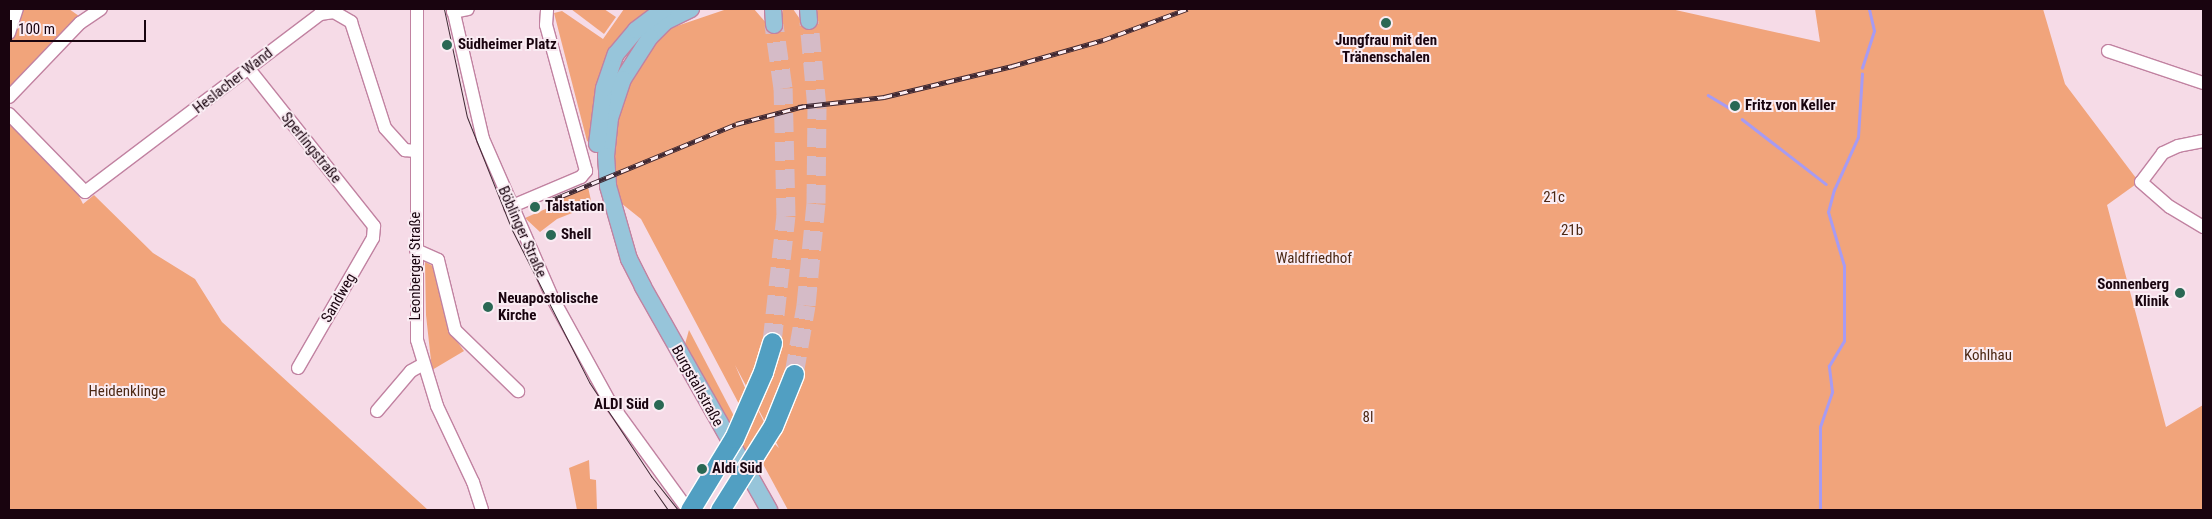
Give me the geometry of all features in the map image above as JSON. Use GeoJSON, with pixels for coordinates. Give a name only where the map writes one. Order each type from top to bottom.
{"type":"FeatureCollection","features":[{"type":"Feature","properties":{"kind":"highway"},"geometry":{"type":"LineString","coordinates":[[689,510],[734,438],[764,372],[772,342]]}},
{"type":"Feature","properties":{"kind":"highway"},"geometry":{"type":"LineString","coordinates":[[720,510],[769,433],[794,374]]}},
{"type":"Feature","properties":{"kind":"main road","name":"Burgstallstraße"},"geometry":{"type":"LineString","coordinates":[[664,9],[636,30],[616,54],[604,88],[599,118],[597,155],[602,194],[612,231],[768,510]]}},
{"type":"Feature","properties":{"kind":"main road","name":"Burgstallstraße"},"geometry":{"type":"LineString","coordinates":[[629,259],[608,186],[606,156],[610,118],[618,88],[638,51],[666,21],[691,9]]}},
{"type":"Feature","properties":{"kind":"street"},"geometry":{"type":"LineString","coordinates":[[9,33],[17,9]]}},
{"type":"Feature","properties":{"kind":"street"},"geometry":{"type":"LineString","coordinates":[[9,97],[80,22],[101,9]]}},
{"type":"Feature","properties":{"kind":"street","name":"Leonberger Straße"},"geometry":{"type":"LineString","coordinates":[[416,9],[415,312],[422,365],[436,406],[473,482],[482,510]]}},
{"type":"Feature","properties":{"kind":"street"},"geometry":{"type":"LineString","coordinates":[[453,10],[468,9]]}},
{"type":"Feature","properties":{"kind":"street"},"geometry":{"type":"LineString","coordinates":[[510,207],[585,175],[587,165],[546,25],[547,9]]}},
{"type":"Feature","properties":{"kind":"street","name":"Böblinger Straße"},"geometry":{"type":"LineString","coordinates":[[453,10],[478,123],[510,207],[592,373],[644,454],[689,510]]}},
{"type":"Feature","properties":{"kind":"street","name":"Heslacher Wand"},"geometry":{"type":"LineString","coordinates":[[9,114],[85,192],[320,14],[334,12],[344,16],[355,32],[386,128],[400,147],[415,151]]}},
{"type":"Feature","properties":{"kind":"street"},"geometry":{"type":"LineString","coordinates":[[2108,51],[2203,83]]}},
{"type":"Feature","properties":{"kind":"street","name":"Sperlingstraße"},"geometry":{"type":"LineString","coordinates":[[249,69],[374,226]]}},
{"type":"Feature","properties":{"kind":"street"},"geometry":{"type":"LineString","coordinates":[[2203,141],[2178,146],[2162,154],[2142,182],[2170,207],[2203,227]]}},
{"type":"Feature","properties":{"kind":"street","name":"Sandweg"},"geometry":{"type":"LineString","coordinates":[[298,368],[373,238],[374,226]]}},
{"type":"Feature","properties":{"kind":"street"},"geometry":{"type":"LineString","coordinates":[[416,250],[438,260],[455,330],[518,391]]}},
{"type":"Feature","properties":{"kind":"street"},"geometry":{"type":"LineString","coordinates":[[377,411],[411,371],[422,365]]}},
{"type":"Feature","properties":{"kind":"green space"},"geometry":{"type":"Polygon","coordinates":[[[9,9],[69,9],[79,16],[9,92],[9,9]]]}},
{"type":"Feature","properties":{"kind":"green space"},"geometry":{"type":"Polygon","coordinates":[[[571,9],[604,9],[616,17],[604,34],[571,9]]]}},
{"type":"Feature","properties":{"kind":"green space"},"geometry":{"type":"Polygon","coordinates":[[[624,9],[659,9],[638,20],[610,49],[598,85],[592,144],[587,141],[554,13],[562,11],[603,39],[624,9]]]}},
{"type":"Feature","properties":{"kind":"green space"},"geometry":{"type":"Polygon","coordinates":[[[727,9],[754,9],[768,25],[781,20],[783,9],[793,9],[802,22],[811,22],[818,9],[1671,9],[1820,42],[1815,9],[2043,9],[2065,84],[2139,182],[2107,205],[2166,427],[2203,405],[2203,510],[788,510],[763,464],[774,443],[779,448],[735,365],[746,390],[739,404],[641,219],[616,199],[611,182],[613,129],[621,91],[652,44],[671,28],[727,9]],[[767,337],[760,347],[752,377],[764,398],[776,366],[776,349],[767,337]],[[788,371],[783,375],[770,408],[782,430],[798,391],[796,377],[788,371]]]}},
{"type":"Feature","properties":{"kind":"green space","name":"Heidenklinge"},"geometry":{"type":"Polygon","coordinates":[[[9,119],[77,192],[83,204],[94,195],[153,253],[195,279],[222,322],[428,510],[9,510],[9,119]]]}},
{"type":"Feature","properties":{"kind":"green space"},"geometry":{"type":"Polygon","coordinates":[[[588,187],[592,205],[557,219],[540,232],[525,218],[550,207],[549,203],[588,187]]]}},
{"type":"Feature","properties":{"kind":"green space"},"geometry":{"type":"Polygon","coordinates":[[[425,262],[437,268],[448,329],[464,351],[432,370],[426,315],[425,262]]]}},
{"type":"Feature","properties":{"kind":"green space"},"geometry":{"type":"Polygon","coordinates":[[[689,330],[734,416],[728,428],[683,351],[689,330]]]}},
{"type":"Feature","properties":{"kind":"green space"},"geometry":{"type":"Polygon","coordinates":[[[758,410],[764,422],[744,457],[739,448],[758,410]]]}},
{"type":"Feature","properties":{"kind":"green space"},"geometry":{"type":"Polygon","coordinates":[[[589,460],[590,479],[596,480],[597,510],[577,510],[569,468],[589,460]]]}},
{"type":"Feature","properties":{"kind":"waterway"},"geometry":{"type":"LineString","coordinates":[[1862,68],[1874,31],[1869,9]]}},
{"type":"Feature","properties":{"kind":"waterway"},"geometry":{"type":"LineString","coordinates":[[1820,510],[1820,427],[1832,392],[1829,366],[1844,341],[1844,266],[1828,212],[1834,190],[1858,137],[1862,74]]}},
{"type":"Feature","properties":{"kind":"waterway"},"geometry":{"type":"LineString","coordinates":[[1708,95],[1731,109]]}},
{"type":"Feature","properties":{"kind":"waterway"},"geometry":{"type":"LineString","coordinates":[[1742,119],[1826,184]]}},
{"type":"Feature","properties":{"kind":"tunnel"},"geometry":{"type":"LineString","coordinates":[[794,374],[806,305],[816,203],[817,108],[809,21]]}},
{"type":"Feature","properties":{"kind":"tunnel"},"geometry":{"type":"LineString","coordinates":[[772,342],[786,216],[783,88],[774,25]]}},
{"type":"Feature","properties":{"kind":"tram line"},"geometry":{"type":"LineString","coordinates":[[444,9],[467,117],[512,230],[589,382],[651,476],[678,510]]}},
{"type":"Feature","properties":{"kind":"tram line"},"geometry":{"type":"LineString","coordinates":[[654,490],[668,510]]}},
{"type":"Feature","properties":{"kind":"railway"},"geometry":{"type":"LineString","coordinates":[[798,107],[884,97],[1012,66],[1103,40],[1187,9]]}},
{"type":"Feature","properties":{"kind":"railway"},"geometry":{"type":"LineString","coordinates":[[547,202],[736,124],[804,106]]}},
{"type":"Feature","properties":{"kind":"place","name":"Jungfrau mit den Tränenschalen"},"geometry":{"type":"Point","coordinates":[1386,23]}},
{"type":"Feature","properties":{"kind":"place","name":"Südheimer Platz"},"geometry":{"type":"Point","coordinates":[447,45]}},
{"type":"Feature","properties":{"kind":"place","name":"Fritz von Keller"},"geometry":{"type":"Point","coordinates":[1735,106]}},
{"type":"Feature","properties":{"kind":"place","name":"Talstation"},"geometry":{"type":"Point","coordinates":[535,207]}},
{"type":"Feature","properties":{"kind":"place","name":"Shell"},"geometry":{"type":"Point","coordinates":[551,235]}},
{"type":"Feature","properties":{"kind":"place","name":"Sonnenberg Klinik"},"geometry":{"type":"Point","coordinates":[2180,293]}},
{"type":"Feature","properties":{"kind":"place","name":"Neuapostolische Kirche"},"geometry":{"type":"Point","coordinates":[488,307]}},
{"type":"Feature","properties":{"kind":"place","name":"ALDI Süd"},"geometry":{"type":"Point","coordinates":[659,405]}},
{"type":"Feature","properties":{"kind":"place","name":"Aldi Süd"},"geometry":{"type":"Point","coordinates":[702,469]}},
{"type":"Feature","properties":{"kind":"park label","name":"21c"},"geometry":{"type":"Point","coordinates":[1554,198]}},
{"type":"Feature","properties":{"kind":"park label","name":"21b"},"geometry":{"type":"Point","coordinates":[1572,231]}},
{"type":"Feature","properties":{"kind":"park label","name":"Waldfriedhof"},"geometry":{"type":"Point","coordinates":[1314,259]}},
{"type":"Feature","properties":{"kind":"park label","name":"Kohlhau"},"geometry":{"type":"Point","coordinates":[1988,356]}},
{"type":"Feature","properties":{"kind":"park label","name":"8l"},"geometry":{"type":"Point","coordinates":[1368,418]}}]}
